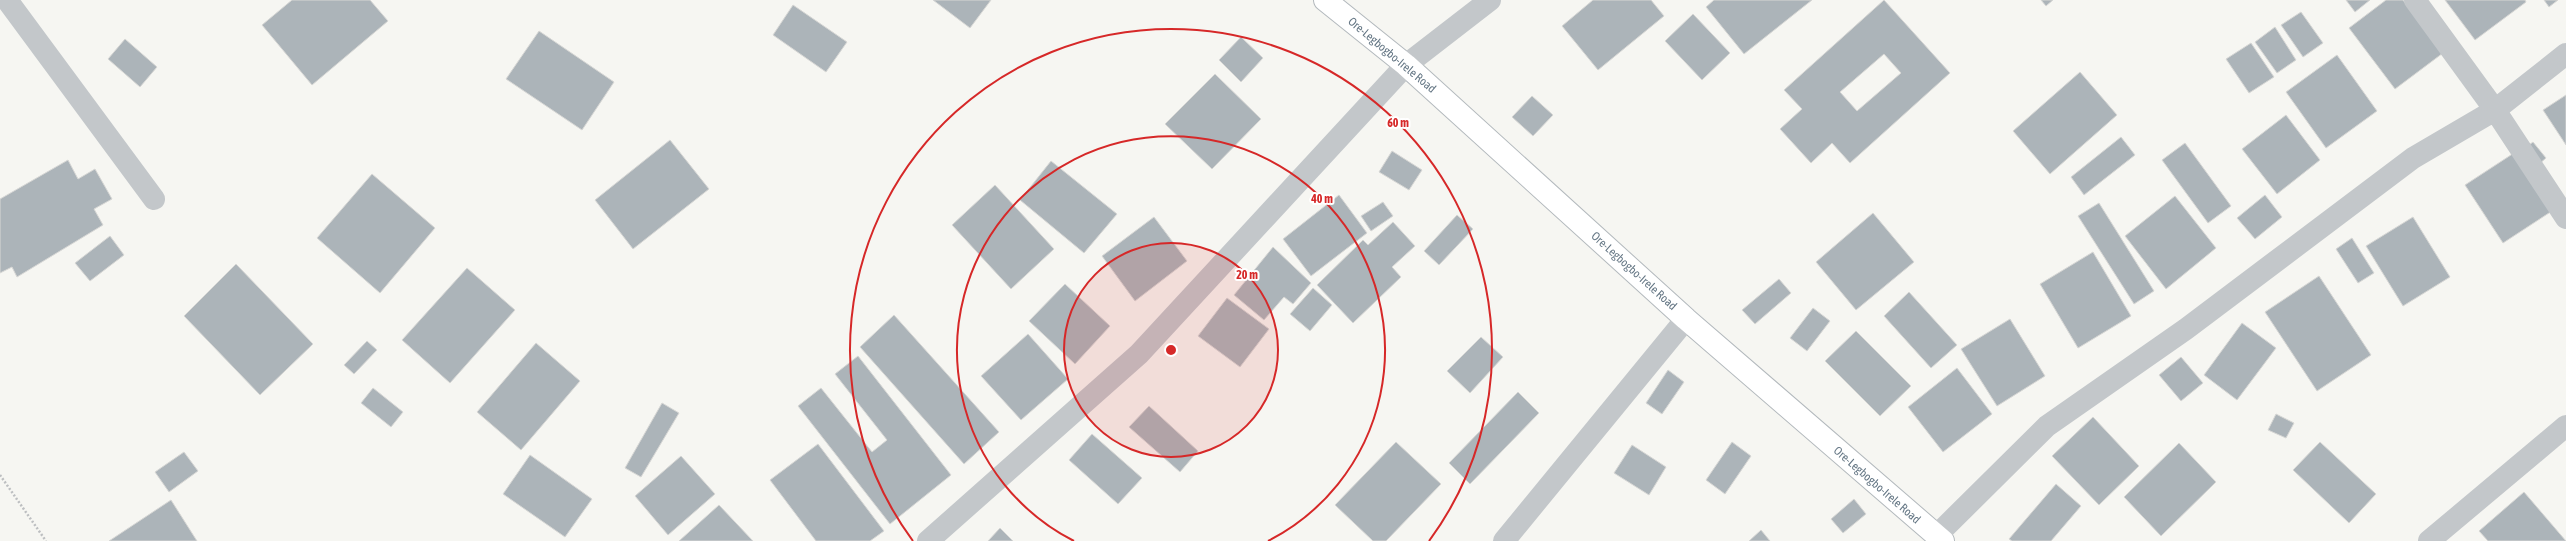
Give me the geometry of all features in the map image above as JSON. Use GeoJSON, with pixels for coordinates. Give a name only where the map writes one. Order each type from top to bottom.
{"type":"FeatureCollection","features":[{"type":"Feature","properties":{"kind":"main road","name":"Ore-Legbogbo-Irele Road"},"geometry":{"type":"LineString","coordinates":[[1325,0],[1406,65],[1686,319],[1940,538]]}},
{"type":"Feature","properties":{"kind":"street"},"geometry":{"type":"LineString","coordinates":[[8,0],[154,200]]}},
{"type":"Feature","properties":{"kind":"street"},"geometry":{"type":"LineString","coordinates":[[928,541],[1139,354],[1406,65],[1490,0]]}},
{"type":"Feature","properties":{"kind":"street"},"geometry":{"type":"LineString","coordinates":[[2415,0],[2495,110],[2566,218]]}},
{"type":"Feature","properties":{"kind":"street"},"geometry":{"type":"LineString","coordinates":[[1940,538],[2047,426],[2186,329],[2413,158],[2495,110],[2566,54]]}},
{"type":"Feature","properties":{"kind":"street"},"geometry":{"type":"LineString","coordinates":[[1504,541],[1686,319]]}},
{"type":"Feature","properties":{"kind":"street"},"geometry":{"type":"LineString","coordinates":[[2429,541],[2566,426]]}},
{"type":"Feature","properties":{"kind":"path"},"geometry":{"type":"LineString","coordinates":[[0,475],[46,541]]}},
{"type":"Feature","properties":{"kind":"building"},"geometry":{"type":"Polygon","coordinates":[[[292,0],[370,0],[388,21],[312,85],[262,25],[292,0]]]}},
{"type":"Feature","properties":{"kind":"building"},"geometry":{"type":"Polygon","coordinates":[[[933,0],[991,0],[970,28],[933,0]]]}},
{"type":"Feature","properties":{"kind":"building"},"geometry":{"type":"Polygon","coordinates":[[[1593,0],[1651,0],[1664,16],[1598,70],[1562,26],[1593,0]]]}},
{"type":"Feature","properties":{"kind":"building"},"geometry":{"type":"Polygon","coordinates":[[[1714,0],[1812,0],[1744,54],[1706,7],[1714,0]]]}},
{"type":"Feature","properties":{"kind":"building"},"geometry":{"type":"Polygon","coordinates":[[[1884,0],[1950,73],[1850,163],[1832,143],[1811,163],[1780,129],[1802,109],[1784,90],[1884,0]],[[1884,54],[1840,92],[1857,111],[1901,73],[1884,54]]]}},
{"type":"Feature","properties":{"kind":"building"},"geometry":{"type":"Polygon","coordinates":[[[2041,0],[2053,0],[2046,6],[2041,0]]]}},
{"type":"Feature","properties":{"kind":"building"},"geometry":{"type":"Polygon","coordinates":[[[2346,0],[2370,0],[2355,12],[2346,0]]]}},
{"type":"Feature","properties":{"kind":"building"},"geometry":{"type":"Polygon","coordinates":[[[2386,0],[2403,0],[2443,53],[2395,89],[2349,28],[2386,0]]]}},
{"type":"Feature","properties":{"kind":"building"},"geometry":{"type":"Polygon","coordinates":[[[2445,0],[2525,0],[2526,2],[2475,40],[2445,0]]]}},
{"type":"Feature","properties":{"kind":"building"},"geometry":{"type":"Polygon","coordinates":[[[2544,0],[2558,0],[2549,7],[2544,0]]]}},
{"type":"Feature","properties":{"kind":"building"},"geometry":{"type":"Polygon","coordinates":[[[793,5],[847,42],[826,72],[773,35],[793,5]]]}},
{"type":"Feature","properties":{"kind":"building"},"geometry":{"type":"Polygon","coordinates":[[[2301,12],[2323,43],[2303,57],[2281,25],[2301,12]]]}},
{"type":"Feature","properties":{"kind":"building"},"geometry":{"type":"Polygon","coordinates":[[[1693,14],[1730,53],[1702,80],[1665,41],[1693,14]]]}},
{"type":"Feature","properties":{"kind":"building"},"geometry":{"type":"Polygon","coordinates":[[[2275,27],[2296,60],[2277,73],[2255,42],[2275,27]]]}},
{"type":"Feature","properties":{"kind":"building"},"geometry":{"type":"Polygon","coordinates":[[[539,31],[614,82],[582,130],[506,79],[539,31]]]}},
{"type":"Feature","properties":{"kind":"building"},"geometry":{"type":"Polygon","coordinates":[[[1241,37],[1263,58],[1241,82],[1219,60],[1241,37]]]}},
{"type":"Feature","properties":{"kind":"building"},"geometry":{"type":"Polygon","coordinates":[[[125,39],[157,67],[140,87],[108,59],[125,39]]]}},
{"type":"Feature","properties":{"kind":"building"},"geometry":{"type":"Polygon","coordinates":[[[2251,43],[2274,77],[2249,93],[2226,59],[2251,43]]]}},
{"type":"Feature","properties":{"kind":"building"},"geometry":{"type":"Polygon","coordinates":[[[2337,55],[2377,111],[2326,148],[2286,92],[2337,55]]]}},
{"type":"Feature","properties":{"kind":"building"},"geometry":{"type":"Polygon","coordinates":[[[2080,72],[2117,115],[2050,174],[2013,131],[2080,72]]]}},
{"type":"Feature","properties":{"kind":"building"},"geometry":{"type":"Polygon","coordinates":[[[1215,74],[1261,119],[1212,169],[1165,124],[1215,74]]]}},
{"type":"Feature","properties":{"kind":"building"},"geometry":{"type":"Polygon","coordinates":[[[2566,95],[2566,145],[2543,110],[2566,95]]]}},
{"type":"Feature","properties":{"kind":"building"},"geometry":{"type":"Polygon","coordinates":[[[1532,96],[1553,115],[1533,136],[1512,117],[1532,96]]]}},
{"type":"Feature","properties":{"kind":"building"},"geometry":{"type":"Polygon","coordinates":[[[2286,115],[2320,160],[2277,194],[2242,149],[2286,115]]]}},
{"type":"Feature","properties":{"kind":"building"},"geometry":{"type":"Polygon","coordinates":[[[2121,137],[2135,155],[2084,195],[2071,177],[2121,137]]]}},
{"type":"Feature","properties":{"kind":"building"},"geometry":{"type":"Polygon","coordinates":[[[670,140],[709,189],[633,249],[595,200],[670,140]]]}},
{"type":"Feature","properties":{"kind":"building"},"geometry":{"type":"Polygon","coordinates":[[[2533,142],[2546,158],[2538,165],[2525,148],[2533,142]]]}},
{"type":"Feature","properties":{"kind":"building"},"geometry":{"type":"Polygon","coordinates":[[[2185,143],[2231,206],[2208,223],[2162,160],[2185,143]]]}},
{"type":"Feature","properties":{"kind":"building"},"geometry":{"type":"Polygon","coordinates":[[[1392,151],[1422,170],[1409,190],[1379,172],[1392,151]]]}},
{"type":"Feature","properties":{"kind":"building"},"geometry":{"type":"Polygon","coordinates":[[[2514,153],[2552,211],[2503,243],[2465,185],[2514,153]]]}},
{"type":"Feature","properties":{"kind":"building"},"geometry":{"type":"Polygon","coordinates":[[[68,160],[78,179],[95,169],[112,199],[94,209],[103,225],[17,277],[12,267],[0,273],[0,199],[68,160]]]}},
{"type":"Feature","properties":{"kind":"building"},"geometry":{"type":"Polygon","coordinates":[[[1051,161],[1117,214],[1084,253],[1020,200],[1051,161]]]}},
{"type":"Feature","properties":{"kind":"building"},"geometry":{"type":"Polygon","coordinates":[[[372,174],[435,228],[380,293],[317,238],[372,174]]]}},
{"type":"Feature","properties":{"kind":"building"},"geometry":{"type":"Polygon","coordinates":[[[995,185],[1054,249],[1011,289],[952,225],[995,185]]]}},
{"type":"Feature","properties":{"kind":"building"},"geometry":{"type":"Polygon","coordinates":[[[1339,195],[1367,233],[1311,276],[1283,239],[1339,195]]]}},
{"type":"Feature","properties":{"kind":"building"},"geometry":{"type":"Polygon","coordinates":[[[2265,195],[2282,217],[2255,239],[2237,218],[2265,195]]]}},
{"type":"Feature","properties":{"kind":"building"},"geometry":{"type":"Polygon","coordinates":[[[2175,196],[2216,248],[2166,289],[2125,236],[2175,196]]]}},
{"type":"Feature","properties":{"kind":"building"},"geometry":{"type":"Polygon","coordinates":[[[1383,202],[1393,216],[1371,231],[1361,216],[1383,202]]]}},
{"type":"Feature","properties":{"kind":"building"},"geometry":{"type":"Polygon","coordinates":[[[2099,203],[2154,291],[2134,304],[2078,216],[2099,203]]]}},
{"type":"Feature","properties":{"kind":"building"},"geometry":{"type":"Polygon","coordinates":[[[1873,213],[1914,262],[1856,310],[1816,262],[1873,213]]]}},
{"type":"Feature","properties":{"kind":"building"},"geometry":{"type":"Polygon","coordinates":[[[1457,215],[1473,229],[1439,265],[1424,251],[1457,215]]]}},
{"type":"Feature","properties":{"kind":"building"},"geometry":{"type":"Polygon","coordinates":[[[1154,217],[1187,261],[1135,301],[1102,256],[1154,217]]]}},
{"type":"Feature","properties":{"kind":"building"},"geometry":{"type":"Polygon","coordinates":[[[2413,217],[2450,277],[2403,306],[2366,246],[2413,217]]]}},
{"type":"Feature","properties":{"kind":"building"},"geometry":{"type":"Polygon","coordinates":[[[1393,222],[1415,246],[1392,267],[1401,277],[1353,323],[1317,285],[1363,240],[1368,245],[1393,222]]]}},
{"type":"Feature","properties":{"kind":"building"},"geometry":{"type":"Polygon","coordinates":[[[110,236],[124,255],[90,281],[75,263],[110,236]]]}},
{"type":"Feature","properties":{"kind":"building"},"geometry":{"type":"Polygon","coordinates":[[[2352,238],[2374,273],[2358,283],[2336,249],[2352,238]]]}},
{"type":"Feature","properties":{"kind":"building"},"geometry":{"type":"Polygon","coordinates":[[[1273,247],[1311,283],[1293,304],[1284,297],[1264,320],[1234,295],[1273,247]]]}},
{"type":"Feature","properties":{"kind":"building"},"geometry":{"type":"Polygon","coordinates":[[[2093,252],[2131,316],[2078,348],[2040,284],[2093,252]]]}},
{"type":"Feature","properties":{"kind":"building"},"geometry":{"type":"Polygon","coordinates":[[[236,264],[313,344],[260,395],[184,316],[236,264]]]}},
{"type":"Feature","properties":{"kind":"building"},"geometry":{"type":"Polygon","coordinates":[[[467,268],[515,310],[450,383],[402,340],[467,268]]]}},
{"type":"Feature","properties":{"kind":"building"},"geometry":{"type":"Polygon","coordinates":[[[2319,276],[2371,355],[2317,391],[2265,312],[2319,276]]]}},
{"type":"Feature","properties":{"kind":"building"},"geometry":{"type":"Polygon","coordinates":[[[1779,279],[1791,293],[1755,324],[1742,310],[1779,279]]]}},
{"type":"Feature","properties":{"kind":"building"},"geometry":{"type":"Polygon","coordinates":[[[1065,284],[1110,326],[1075,364],[1029,321],[1065,284]]]}},
{"type":"Feature","properties":{"kind":"building"},"geometry":{"type":"Polygon","coordinates":[[[1313,288],[1332,305],[1310,331],[1290,314],[1313,288]]]}},
{"type":"Feature","properties":{"kind":"building"},"geometry":{"type":"Polygon","coordinates":[[[1909,292],[1957,345],[1931,368],[1884,316],[1909,292]]]}},
{"type":"Feature","properties":{"kind":"building"},"geometry":{"type":"Polygon","coordinates":[[[1227,298],[1269,329],[1240,367],[1198,336],[1227,298]]]}},
{"type":"Feature","properties":{"kind":"building"},"geometry":{"type":"Polygon","coordinates":[[[1813,308],[1830,321],[1807,351],[1790,338],[1813,308]]]}},
{"type":"Feature","properties":{"kind":"building"},"geometry":{"type":"Polygon","coordinates":[[[894,315],[999,432],[964,464],[860,347],[894,315]]]}},
{"type":"Feature","properties":{"kind":"building"},"geometry":{"type":"Polygon","coordinates":[[[2010,319],[2045,376],[1997,406],[1961,349],[2010,319]]]}},
{"type":"Feature","properties":{"kind":"building"},"geometry":{"type":"Polygon","coordinates":[[[2242,323],[2276,348],[2237,400],[2204,375],[2242,323]]]}},
{"type":"Feature","properties":{"kind":"building"},"geometry":{"type":"Polygon","coordinates":[[[1856,331],[1911,386],[1880,416],[1825,361],[1856,331]]]}},
{"type":"Feature","properties":{"kind":"building"},"geometry":{"type":"Polygon","coordinates":[[[1028,334],[1068,379],[1021,420],[981,376],[1028,334]]]}},
{"type":"Feature","properties":{"kind":"building"},"geometry":{"type":"Polygon","coordinates":[[[1481,337],[1503,357],[1470,393],[1447,371],[1481,337]]]}},
{"type":"Feature","properties":{"kind":"building"},"geometry":{"type":"Polygon","coordinates":[[[367,341],[377,350],[354,374],[344,365],[367,341]]]}},
{"type":"Feature","properties":{"kind":"building"},"geometry":{"type":"Polygon","coordinates":[[[536,343],[580,381],[521,450],[477,412],[536,343]]]}},
{"type":"Feature","properties":{"kind":"building"},"geometry":{"type":"Polygon","coordinates":[[[858,356],[951,475],[890,524],[798,406],[821,388],[872,452],[887,440],[835,374],[858,356]]]}},
{"type":"Feature","properties":{"kind":"building"},"geometry":{"type":"Polygon","coordinates":[[[2181,357],[2203,383],[2181,401],[2159,375],[2181,357]]]}},
{"type":"Feature","properties":{"kind":"building"},"geometry":{"type":"Polygon","coordinates":[[[1957,368],[1992,414],[1943,452],[1908,407],[1957,368]]]}},
{"type":"Feature","properties":{"kind":"building"},"geometry":{"type":"Polygon","coordinates":[[[1668,370],[1684,382],[1662,414],[1646,403],[1668,370]]]}},
{"type":"Feature","properties":{"kind":"building"},"geometry":{"type":"Polygon","coordinates":[[[373,388],[403,412],[391,427],[361,403],[373,388]]]}},
{"type":"Feature","properties":{"kind":"building"},"geometry":{"type":"Polygon","coordinates":[[[1518,392],[1539,413],[1470,484],[1449,463],[1518,392]]]}},
{"type":"Feature","properties":{"kind":"building"},"geometry":{"type":"Polygon","coordinates":[[[662,403],[679,413],[641,477],[625,468],[662,403]]]}},
{"type":"Feature","properties":{"kind":"building"},"geometry":{"type":"Polygon","coordinates":[[[1149,406],[1198,451],[1180,472],[1129,427],[1149,406]]]}},
{"type":"Feature","properties":{"kind":"building"},"geometry":{"type":"Polygon","coordinates":[[[2276,414],[2294,423],[2286,438],[2268,430],[2276,414]]]}},
{"type":"Feature","properties":{"kind":"building"},"geometry":{"type":"Polygon","coordinates":[[[2093,417],[2139,466],[2099,505],[2052,456],[2093,417]]]}},
{"type":"Feature","properties":{"kind":"building"},"geometry":{"type":"Polygon","coordinates":[[[1092,434],[1142,478],[1118,504],[1069,460],[1092,434]]]}},
{"type":"Feature","properties":{"kind":"building"},"geometry":{"type":"Polygon","coordinates":[[[1396,442],[1441,484],[1386,541],[1373,541],[1335,505],[1396,442]]]}},
{"type":"Feature","properties":{"kind":"building"},"geometry":{"type":"Polygon","coordinates":[[[1732,442],[1751,456],[1725,494],[1706,480],[1732,442]]]}},
{"type":"Feature","properties":{"kind":"building"},"geometry":{"type":"Polygon","coordinates":[[[2320,442],[2376,494],[2349,523],[2293,470],[2320,442]]]}},
{"type":"Feature","properties":{"kind":"building"},"geometry":{"type":"Polygon","coordinates":[[[2179,443],[2216,482],[2161,536],[2124,497],[2179,443]]]}},
{"type":"Feature","properties":{"kind":"building"},"geometry":{"type":"Polygon","coordinates":[[[818,444],[884,531],[870,541],[816,541],[770,480],[818,444]]]}},
{"type":"Feature","properties":{"kind":"building"},"geometry":{"type":"Polygon","coordinates":[[[1632,445],[1666,467],[1649,495],[1614,473],[1632,445]]]}},
{"type":"Feature","properties":{"kind":"building"},"geometry":{"type":"Polygon","coordinates":[[[184,452],[198,471],[169,492],[155,472],[184,452]]]}},
{"type":"Feature","properties":{"kind":"building"},"geometry":{"type":"Polygon","coordinates":[[[530,455],[592,499],[565,537],[503,494],[530,455]]]}},
{"type":"Feature","properties":{"kind":"building"},"geometry":{"type":"Polygon","coordinates":[[[681,456],[715,494],[668,535],[635,496],[681,456]]]}},
{"type":"Feature","properties":{"kind":"building"},"geometry":{"type":"Polygon","coordinates":[[[2056,484],[2081,506],[2051,541],[2012,541],[2009,539],[2056,484]]]}},
{"type":"Feature","properties":{"kind":"building"},"geometry":{"type":"Polygon","coordinates":[[[2524,492],[2566,541],[2488,541],[2479,531],[2524,492]]]}},
{"type":"Feature","properties":{"kind":"building"},"geometry":{"type":"Polygon","coordinates":[[[1854,499],[1866,514],[1843,533],[1831,519],[1854,499]]]}},
{"type":"Feature","properties":{"kind":"building"},"geometry":{"type":"Polygon","coordinates":[[[171,500],[197,541],[109,541],[171,500]]]}},
{"type":"Feature","properties":{"kind":"building"},"geometry":{"type":"Polygon","coordinates":[[[719,505],[753,541],[679,541],[719,505]]]}},
{"type":"Feature","properties":{"kind":"building"},"geometry":{"type":"Polygon","coordinates":[[[1000,528],[1013,541],[988,541],[1000,528]]]}},
{"type":"Feature","properties":{"kind":"building"},"geometry":{"type":"Polygon","coordinates":[[[1761,530],[1770,541],[1749,541],[1761,530]]]}}]}
